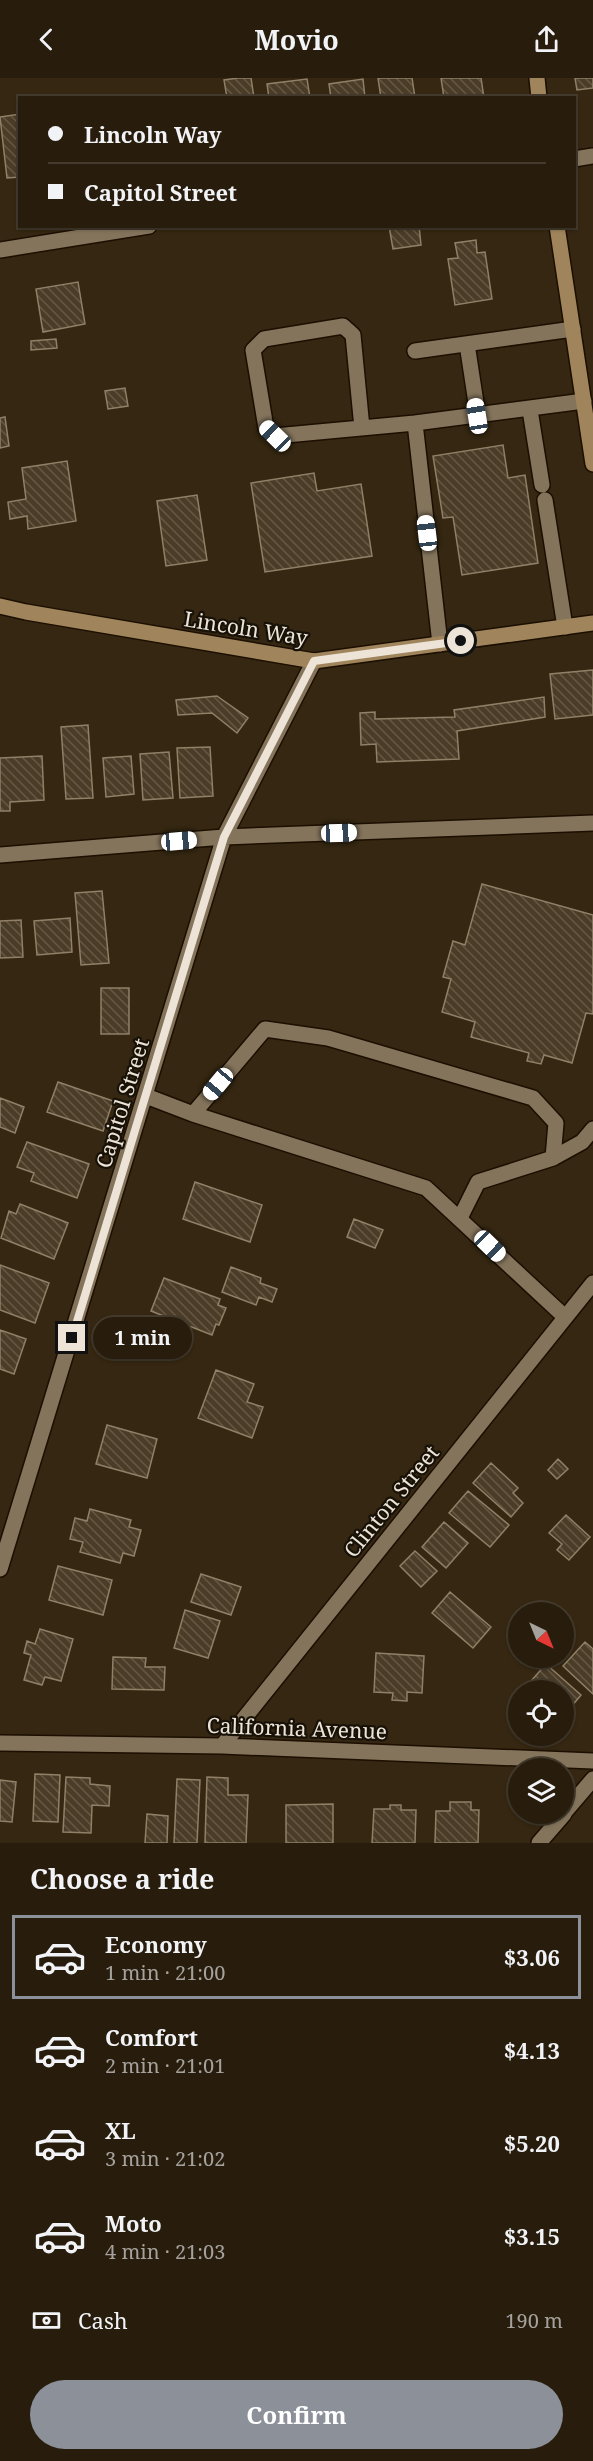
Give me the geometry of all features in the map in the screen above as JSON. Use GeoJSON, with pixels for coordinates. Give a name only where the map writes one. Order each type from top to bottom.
{"type":"FeatureCollection","features":[{"type":"Feature","properties":{"kind":"main road"},"geometry":{"type":"LineString","coordinates":[[537,78],[539,96]]}},
{"type":"Feature","properties":{"kind":"main road"},"geometry":{"type":"LineString","coordinates":[[557,228],[573,329],[587,379],[584,401],[593,464]]}},
{"type":"Feature","properties":{"kind":"main road","name":"Lincoln Way"},"geometry":{"type":"LineString","coordinates":[[0,606],[314,661],[593,623]]}},
{"type":"Feature","properties":{"kind":"street"},"geometry":{"type":"LineString","coordinates":[[576,159],[593,156]]}},
{"type":"Feature","properties":{"kind":"street"},"geometry":{"type":"LineString","coordinates":[[0,250],[137,228]]}},
{"type":"Feature","properties":{"kind":"street"},"geometry":{"type":"LineString","coordinates":[[362,428],[353,335],[344,326],[264,339],[253,350],[266,428],[275,436],[362,428],[415,423],[530,410],[584,401]]}},
{"type":"Feature","properties":{"kind":"street"},"geometry":{"type":"LineString","coordinates":[[415,351],[573,329]]}},
{"type":"Feature","properties":{"kind":"street"},"geometry":{"type":"LineString","coordinates":[[467,344],[477,416]]}},
{"type":"Feature","properties":{"kind":"street"},"geometry":{"type":"LineString","coordinates":[[530,410],[565,627]]}},
{"type":"Feature","properties":{"kind":"street"},"geometry":{"type":"LineString","coordinates":[[415,423],[440,644]]}},
{"type":"Feature","properties":{"kind":"street","name":"Capitol Street"},"geometry":{"type":"LineString","coordinates":[[1,1562],[224,837],[314,661]]}},
{"type":"Feature","properties":{"kind":"street"},"geometry":{"type":"LineString","coordinates":[[0,855],[224,837],[593,823]]}},
{"type":"Feature","properties":{"kind":"street"},"geometry":{"type":"LineString","coordinates":[[193,1114],[265,1029],[328,1038],[533,1098],[556,1123],[553,1158]]}},
{"type":"Feature","properties":{"kind":"street"},"geometry":{"type":"LineString","coordinates":[[146,1096],[193,1114],[426,1188],[565,1317]]}},
{"type":"Feature","properties":{"kind":"street"},"geometry":{"type":"LineString","coordinates":[[460,1218],[478,1182],[553,1158],[582,1142],[593,1129]]}},
{"type":"Feature","properties":{"kind":"street","name":"Clinton Street"},"geometry":{"type":"LineString","coordinates":[[222,1746],[593,1283]]}},
{"type":"Feature","properties":{"kind":"street","name":"California Avenue"},"geometry":{"type":"LineString","coordinates":[[0,1743],[222,1746],[593,1761]]}},
{"type":"Feature","properties":{"kind":"street"},"geometry":{"type":"LineString","coordinates":[[574,1801],[593,1779]]}},
{"type":"Feature","properties":{"kind":"street"},"geometry":{"type":"LineString","coordinates":[[539,1843],[555,1824]]}},
{"type":"Feature","properties":{"kind":"building"},"geometry":{"type":"Polygon","coordinates":[[[251,78],[254,96],[227,96],[224,80],[251,78]]]}},
{"type":"Feature","properties":{"kind":"building"},"geometry":{"type":"Polygon","coordinates":[[[378,78],[412,78],[415,96],[381,96],[378,78]]]}},
{"type":"Feature","properties":{"kind":"building"},"geometry":{"type":"Polygon","coordinates":[[[441,78],[481,78],[484,96],[444,96],[441,78]]]}},
{"type":"Feature","properties":{"kind":"building"},"geometry":{"type":"Polygon","coordinates":[[[575,78],[593,78],[593,88],[577,90],[575,78]]]}},
{"type":"Feature","properties":{"kind":"building"},"geometry":{"type":"Polygon","coordinates":[[[307,79],[310,96],[269,96],[267,84],[307,79]]]}},
{"type":"Feature","properties":{"kind":"building"},"geometry":{"type":"Polygon","coordinates":[[[363,79],[365,96],[331,96],[329,84],[363,79]]]}},
{"type":"Feature","properties":{"kind":"building"},"geometry":{"type":"Polygon","coordinates":[[[18,114],[18,177],[7,178],[0,117],[18,114]]]}},
{"type":"Feature","properties":{"kind":"building"},"geometry":{"type":"Polygon","coordinates":[[[389,228],[419,228],[421,245],[393,249],[389,228]]]}},
{"type":"Feature","properties":{"kind":"building"},"geometry":{"type":"Polygon","coordinates":[[[476,240],[477,253],[485,252],[492,299],[455,305],[448,259],[458,258],[455,243],[476,240]]]}},
{"type":"Feature","properties":{"kind":"building"},"geometry":{"type":"Polygon","coordinates":[[[78,282],[85,324],[43,332],[36,289],[78,282]]]}},
{"type":"Feature","properties":{"kind":"building"},"geometry":{"type":"Polygon","coordinates":[[[56,339],[57,348],[31,350],[31,341],[56,339]]]}},
{"type":"Feature","properties":{"kind":"building"},"geometry":{"type":"Polygon","coordinates":[[[125,388],[128,406],[108,409],[105,391],[125,388]]]}},
{"type":"Feature","properties":{"kind":"building"},"geometry":{"type":"Polygon","coordinates":[[[5,417],[9,446],[0,448],[0,418],[5,417]]]}},
{"type":"Feature","properties":{"kind":"building"},"geometry":{"type":"Polygon","coordinates":[[[503,445],[508,478],[525,475],[538,563],[462,575],[453,517],[443,518],[433,456],[503,445]]]}},
{"type":"Feature","properties":{"kind":"building"},"geometry":{"type":"Polygon","coordinates":[[[67,461],[76,521],[28,529],[27,516],[10,519],[8,502],[26,499],[22,468],[67,461]]]}},
{"type":"Feature","properties":{"kind":"building"},"geometry":{"type":"Polygon","coordinates":[[[314,473],[317,491],[361,484],[372,556],[265,572],[251,483],[314,473]]]}},
{"type":"Feature","properties":{"kind":"building"},"geometry":{"type":"Polygon","coordinates":[[[197,495],[207,560],[166,566],[157,501],[197,495]]]}},
{"type":"Feature","properties":{"kind":"building"},"geometry":{"type":"Polygon","coordinates":[[[593,670],[593,715],[555,719],[550,674],[593,670]]]}},
{"type":"Feature","properties":{"kind":"building"},"geometry":{"type":"Polygon","coordinates":[[[217,696],[248,718],[237,733],[212,713],[178,715],[176,700],[217,696]]]}},
{"type":"Feature","properties":{"kind":"building"},"geometry":{"type":"Polygon","coordinates":[[[544,697],[545,717],[457,731],[459,759],[377,762],[376,744],[361,745],[360,713],[375,712],[375,719],[455,717],[454,710],[544,697]]]}},
{"type":"Feature","properties":{"kind":"building"},"geometry":{"type":"Polygon","coordinates":[[[88,725],[93,798],[66,799],[61,727],[88,725]]]}},
{"type":"Feature","properties":{"kind":"building"},"geometry":{"type":"Polygon","coordinates":[[[210,747],[213,796],[180,798],[177,748],[210,747]]]}},
{"type":"Feature","properties":{"kind":"building"},"geometry":{"type":"Polygon","coordinates":[[[169,752],[173,798],[143,800],[140,754],[169,752]]]}},
{"type":"Feature","properties":{"kind":"building"},"geometry":{"type":"Polygon","coordinates":[[[42,756],[44,800],[10,802],[10,811],[0,811],[0,758],[42,756]]]}},
{"type":"Feature","properties":{"kind":"building"},"geometry":{"type":"Polygon","coordinates":[[[131,756],[134,794],[106,797],[103,758],[131,756]]]}},
{"type":"Feature","properties":{"kind":"building"},"geometry":{"type":"Polygon","coordinates":[[[482,884],[593,915],[593,1014],[586,1013],[572,1063],[544,1055],[541,1064],[527,1061],[529,1053],[471,1037],[475,1022],[442,1012],[451,979],[443,977],[453,941],[465,945],[482,884]]]}},
{"type":"Feature","properties":{"kind":"building"},"geometry":{"type":"Polygon","coordinates":[[[102,891],[109,963],[81,965],[75,893],[102,891]]]}},
{"type":"Feature","properties":{"kind":"building"},"geometry":{"type":"Polygon","coordinates":[[[70,918],[72,952],[37,955],[34,921],[70,918]]]}},
{"type":"Feature","properties":{"kind":"building"},"geometry":{"type":"Polygon","coordinates":[[[21,920],[23,957],[0,958],[0,921],[21,920]]]}},
{"type":"Feature","properties":{"kind":"building"},"geometry":{"type":"Polygon","coordinates":[[[101,988],[129,988],[129,1034],[101,1034],[101,988]]]}},
{"type":"Feature","properties":{"kind":"building"},"geometry":{"type":"Polygon","coordinates":[[[58,1082],[113,1101],[103,1131],[47,1112],[58,1082]]]}},
{"type":"Feature","properties":{"kind":"building"},"geometry":{"type":"Polygon","coordinates":[[[0,1098],[24,1107],[15,1133],[0,1127],[0,1098]]]}},
{"type":"Feature","properties":{"kind":"building"},"geometry":{"type":"Polygon","coordinates":[[[27,1142],[89,1164],[77,1198],[31,1181],[34,1173],[17,1167],[27,1142]]]}},
{"type":"Feature","properties":{"kind":"building"},"geometry":{"type":"Polygon","coordinates":[[[195,1182],[262,1205],[250,1242],[183,1219],[195,1182]]]}},
{"type":"Feature","properties":{"kind":"building"},"geometry":{"type":"Polygon","coordinates":[[[20,1204],[68,1223],[54,1259],[1,1238],[9,1211],[16,1214],[20,1204]]]}},
{"type":"Feature","properties":{"kind":"building"},"geometry":{"type":"Polygon","coordinates":[[[354,1219],[383,1230],[375,1248],[347,1237],[354,1219]]]}},
{"type":"Feature","properties":{"kind":"building"},"geometry":{"type":"Polygon","coordinates":[[[0,1265],[49,1283],[35,1323],[0,1310],[0,1265]]]}},
{"type":"Feature","properties":{"kind":"building"},"geometry":{"type":"Polygon","coordinates":[[[231,1267],[261,1278],[260,1283],[277,1289],[272,1302],[259,1297],[256,1305],[222,1292],[231,1267]]]}},
{"type":"Feature","properties":{"kind":"building"},"geometry":{"type":"Polygon","coordinates":[[[164,1278],[220,1299],[218,1305],[226,1308],[212,1335],[151,1311],[164,1278]]]}},
{"type":"Feature","properties":{"kind":"building"},"geometry":{"type":"Polygon","coordinates":[[[0,1330],[26,1339],[14,1374],[0,1369],[0,1330]]]}},
{"type":"Feature","properties":{"kind":"building"},"geometry":{"type":"Polygon","coordinates":[[[216,1370],[254,1384],[247,1402],[263,1407],[252,1438],[198,1418],[216,1370]]]}},
{"type":"Feature","properties":{"kind":"building"},"geometry":{"type":"Polygon","coordinates":[[[107,1425],[157,1439],[147,1478],[96,1464],[107,1425]]]}},
{"type":"Feature","properties":{"kind":"building"},"geometry":{"type":"Polygon","coordinates":[[[558,1459],[568,1469],[557,1479],[548,1470],[558,1459]]]}},
{"type":"Feature","properties":{"kind":"building"},"geometry":{"type":"Polygon","coordinates":[[[491,1463],[518,1488],[513,1493],[523,1503],[511,1517],[473,1483],[491,1463]]]}},
{"type":"Feature","properties":{"kind":"building"},"geometry":{"type":"Polygon","coordinates":[[[468,1491],[509,1525],[490,1547],[449,1513],[468,1491]]]}},
{"type":"Feature","properties":{"kind":"building"},"geometry":{"type":"Polygon","coordinates":[[[90,1509],[131,1520],[129,1527],[141,1530],[134,1556],[123,1553],[120,1563],[80,1552],[83,1542],[70,1539],[75,1518],[87,1521],[90,1509]]]}},
{"type":"Feature","properties":{"kind":"building"},"geometry":{"type":"Polygon","coordinates":[[[566,1515],[590,1537],[569,1560],[557,1550],[562,1544],[549,1533],[566,1515]]]}},
{"type":"Feature","properties":{"kind":"building"},"geometry":{"type":"Polygon","coordinates":[[[444,1522],[468,1543],[446,1568],[422,1547],[444,1522]]]}},
{"type":"Feature","properties":{"kind":"building"},"geometry":{"type":"Polygon","coordinates":[[[415,1551],[437,1571],[421,1587],[400,1566],[415,1551]]]}},
{"type":"Feature","properties":{"kind":"building"},"geometry":{"type":"Polygon","coordinates":[[[58,1566],[112,1580],[103,1615],[49,1600],[58,1566]]]}},
{"type":"Feature","properties":{"kind":"building"},"geometry":{"type":"Polygon","coordinates":[[[201,1574],[241,1587],[231,1615],[191,1602],[201,1574]]]}},
{"type":"Feature","properties":{"kind":"building"},"geometry":{"type":"Polygon","coordinates":[[[450,1592],[491,1627],[473,1648],[432,1613],[450,1592]]]}},
{"type":"Feature","properties":{"kind":"building"},"geometry":{"type":"Polygon","coordinates":[[[185,1610],[220,1621],[208,1658],[174,1648],[185,1610]]]}},
{"type":"Feature","properties":{"kind":"building"},"geometry":{"type":"Polygon","coordinates":[[[40,1629],[73,1639],[61,1681],[45,1677],[42,1685],[24,1680],[31,1655],[24,1653],[27,1641],[35,1644],[40,1629]]]}},
{"type":"Feature","properties":{"kind":"building"},"geometry":{"type":"Polygon","coordinates":[[[585,1642],[593,1649],[593,1694],[565,1668],[574,1668],[574,1654],[585,1642]]]}},
{"type":"Feature","properties":{"kind":"building"},"geometry":{"type":"Polygon","coordinates":[[[376,1653],[424,1656],[422,1693],[407,1692],[407,1701],[392,1700],[393,1693],[374,1692],[376,1653]]]}},
{"type":"Feature","properties":{"kind":"building"},"geometry":{"type":"Polygon","coordinates":[[[113,1657],[146,1658],[145,1667],[165,1667],[164,1690],[112,1689],[113,1657]]]}},
{"type":"Feature","properties":{"kind":"building"},"geometry":{"type":"Polygon","coordinates":[[[542,1668],[551,1668],[564,1680],[532,1680],[542,1668]]]}},
{"type":"Feature","properties":{"kind":"building"},"geometry":{"type":"Polygon","coordinates":[[[574,1689],[581,1695],[574,1703],[574,1689]]]}},
{"type":"Feature","properties":{"kind":"building"},"geometry":{"type":"Polygon","coordinates":[[[35,1774],[60,1775],[58,1822],[33,1821],[35,1774]]]}},
{"type":"Feature","properties":{"kind":"building"},"geometry":{"type":"Polygon","coordinates":[[[66,1777],[90,1778],[90,1784],[110,1786],[109,1806],[92,1805],[91,1833],[63,1832],[66,1777]]]}},
{"type":"Feature","properties":{"kind":"building"},"geometry":{"type":"Polygon","coordinates":[[[207,1777],[228,1778],[228,1795],[248,1795],[246,1843],[205,1843],[207,1777]]]}},
{"type":"Feature","properties":{"kind":"building"},"geometry":{"type":"Polygon","coordinates":[[[177,1779],[200,1780],[197,1843],[174,1843],[177,1779]]]}},
{"type":"Feature","properties":{"kind":"building"},"geometry":{"type":"Polygon","coordinates":[[[0,1780],[16,1782],[12,1822],[0,1821],[0,1780]]]}},
{"type":"Feature","properties":{"kind":"building"},"geometry":{"type":"Polygon","coordinates":[[[450,1802],[471,1802],[471,1810],[479,1810],[478,1843],[435,1843],[436,1811],[450,1811],[450,1802]]]}},
{"type":"Feature","properties":{"kind":"building"},"geometry":{"type":"Polygon","coordinates":[[[333,1804],[333,1843],[286,1843],[286,1805],[333,1804]]]}},
{"type":"Feature","properties":{"kind":"building"},"geometry":{"type":"Polygon","coordinates":[[[390,1805],[401,1805],[401,1810],[416,1810],[415,1843],[372,1843],[374,1809],[390,1809],[390,1805]]]}},
{"type":"Feature","properties":{"kind":"building"},"geometry":{"type":"Polygon","coordinates":[[[147,1814],[168,1816],[167,1843],[145,1843],[147,1814]]]}},
{"type":"Feature","properties":{"kind":"route"},"geometry":{"type":"LineString","coordinates":[[72,1338],[224,837],[314,661],[461,641]]}}]}
